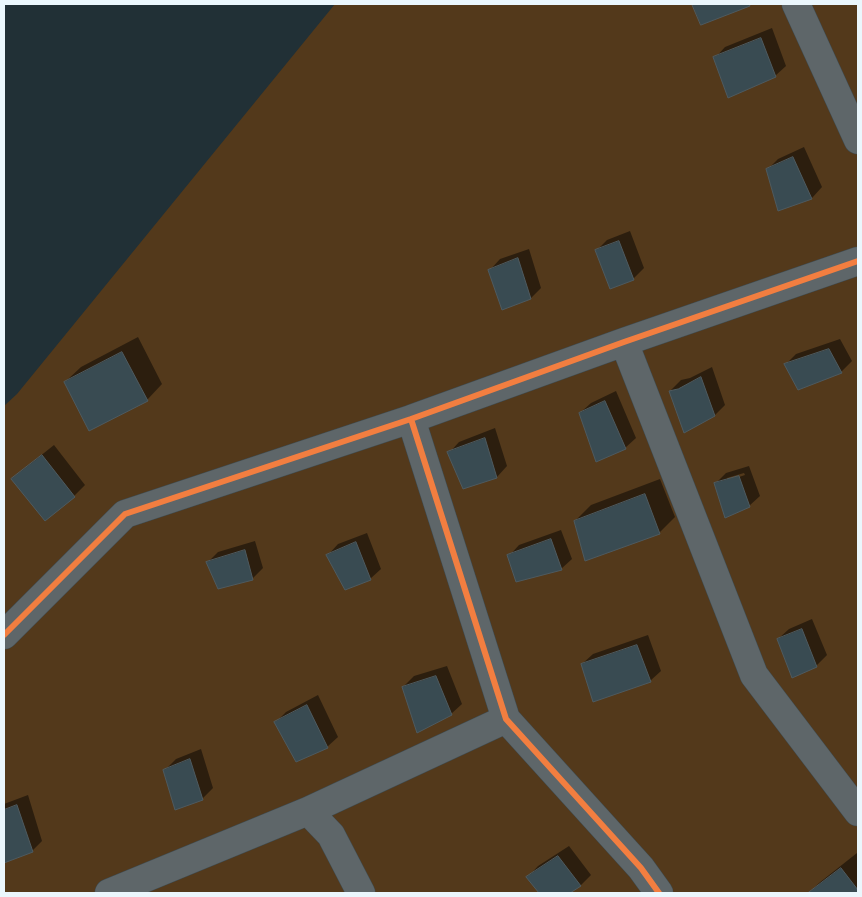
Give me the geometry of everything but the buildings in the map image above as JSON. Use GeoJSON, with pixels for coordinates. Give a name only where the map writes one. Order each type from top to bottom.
{"type":"FeatureCollection","features":[{"type":"Feature","properties":{"kind":"street"},"geometry":{"type":"LineString","coordinates":[[796,4],[858,140]]}},
{"type":"Feature","properties":{"kind":"street"},"geometry":{"type":"LineString","coordinates":[[4,635],[125,514],[411,419],[624,342],[858,261]]}},
{"type":"Feature","properties":{"kind":"street"},"geometry":{"type":"LineString","coordinates":[[624,342],[754,675],[858,812]]}},
{"type":"Feature","properties":{"kind":"street"},"geometry":{"type":"LineString","coordinates":[[411,419],[506,719],[641,868],[659,893]]}},
{"type":"Feature","properties":{"kind":"street"},"geometry":{"type":"LineString","coordinates":[[109,893],[308,811],[506,719]]}},
{"type":"Feature","properties":{"kind":"street"},"geometry":{"type":"LineString","coordinates":[[308,811],[331,835],[360,893]]}},
{"type":"Feature","properties":{"kind":"shaded area"},"geometry":{"type":"Polygon","coordinates":[[[335,4],[858,4],[858,893],[4,893],[4,406],[17,394],[335,4]]]}},
{"type":"Feature","properties":{"kind":"cycle path"},"geometry":{"type":"LineString","coordinates":[[4,635],[125,514],[411,419],[624,342],[858,261]]}},
{"type":"Feature","properties":{"kind":"cycle path"},"geometry":{"type":"LineString","coordinates":[[411,419],[506,719],[641,868],[659,893]]}}]}
